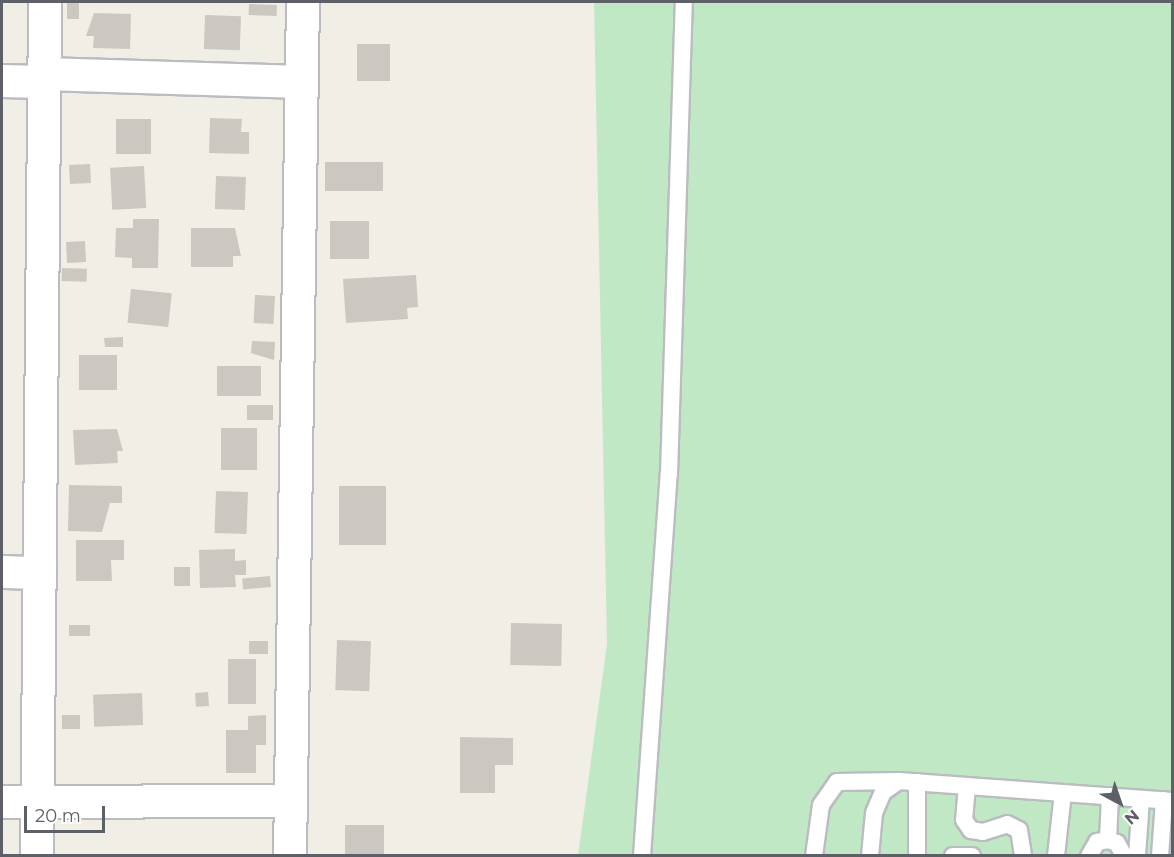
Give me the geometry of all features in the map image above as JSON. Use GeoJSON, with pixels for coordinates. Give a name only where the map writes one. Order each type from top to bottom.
{"type":"FeatureCollection","features":[{"type":"Feature","properties":{"kind":"street"},"geometry":{"type":"LineString","coordinates":[[37,855],[45,2]]}},
{"type":"Feature","properties":{"kind":"street"},"geometry":{"type":"LineString","coordinates":[[290,855],[303,2]]}},
{"type":"Feature","properties":{"kind":"street"},"geometry":{"type":"LineString","coordinates":[[2,81],[44,78],[302,82]]}},
{"type":"Feature","properties":{"kind":"street"},"geometry":{"type":"LineString","coordinates":[[2,572],[40,573]]}},
{"type":"Feature","properties":{"kind":"street"},"geometry":{"type":"LineString","coordinates":[[2,802],[290,801]]}},
{"type":"Feature","properties":{"kind":"lane"},"geometry":{"type":"LineString","coordinates":[[642,855],[669,474],[684,2]]}},
{"type":"Feature","properties":{"kind":"lane"},"geometry":{"type":"LineString","coordinates":[[870,855],[874,813],[883,792],[899,781]]}},
{"type":"Feature","properties":{"kind":"lane"},"geometry":{"type":"LineString","coordinates":[[814,855],[821,805],[837,782],[899,781],[1168,800],[1160,855]]}},
{"type":"Feature","properties":{"kind":"lane"},"geometry":{"type":"LineString","coordinates":[[917,782],[917,855]]}},
{"type":"Feature","properties":{"kind":"lane"},"geometry":{"type":"LineString","coordinates":[[967,786],[964,820],[970,830],[983,832],[1007,824],[1019,830],[1023,855]]}},
{"type":"Feature","properties":{"kind":"lane"},"geometry":{"type":"LineString","coordinates":[[1056,855],[1063,793]]}},
{"type":"Feature","properties":{"kind":"lane"},"geometry":{"type":"LineString","coordinates":[[1108,840],[1110,796]]}},
{"type":"Feature","properties":{"kind":"lane"},"geometry":{"type":"LineString","coordinates":[[1137,855],[1142,799]]}},
{"type":"Feature","properties":{"kind":"lane"},"geometry":{"type":"LineString","coordinates":[[1089,855],[1097,842],[1108,840],[1117,843],[1124,855]]}},
{"type":"Feature","properties":{"kind":"lane"},"geometry":{"type":"LineString","coordinates":[[953,855],[972,855]]}},
{"type":"Feature","properties":{"kind":"green space"},"geometry":{"type":"Polygon","coordinates":[[[594,2],[1172,2],[1172,855],[578,856],[607,644],[594,2]]]}},
{"type":"Feature","properties":{"kind":"building"},"geometry":{"type":"Polygon","coordinates":[[[67,2],[79,2],[79,19],[67,19],[67,2]]]}},
{"type":"Feature","properties":{"kind":"building"},"geometry":{"type":"Polygon","coordinates":[[[249,4],[277,5],[277,16],[249,15],[249,4]]]}},
{"type":"Feature","properties":{"kind":"building"},"geometry":{"type":"Polygon","coordinates":[[[94,13],[131,14],[130,49],[93,48],[94,36],[86,36],[94,13]]]}},
{"type":"Feature","properties":{"kind":"building"},"geometry":{"type":"Polygon","coordinates":[[[205,15],[241,16],[240,50],[204,49],[205,15]]]}},
{"type":"Feature","properties":{"kind":"building"},"geometry":{"type":"Polygon","coordinates":[[[357,44],[390,44],[390,81],[357,81],[357,44]]]}},
{"type":"Feature","properties":{"kind":"building"},"geometry":{"type":"Polygon","coordinates":[[[210,118],[242,119],[241,132],[249,132],[249,154],[209,153],[210,118]]]}},
{"type":"Feature","properties":{"kind":"building"},"geometry":{"type":"Polygon","coordinates":[[[116,119],[151,119],[151,154],[116,154],[116,119]]]}},
{"type":"Feature","properties":{"kind":"building"},"geometry":{"type":"Polygon","coordinates":[[[325,162],[383,162],[383,191],[325,191],[325,162]]]}},
{"type":"Feature","properties":{"kind":"building"},"geometry":{"type":"Polygon","coordinates":[[[90,164],[91,183],[70,184],[69,165],[90,164]]]}},
{"type":"Feature","properties":{"kind":"building"},"geometry":{"type":"Polygon","coordinates":[[[144,166],[146,208],[112,210],[110,168],[144,166]]]}},
{"type":"Feature","properties":{"kind":"building"},"geometry":{"type":"Polygon","coordinates":[[[216,176],[246,177],[245,210],[215,209],[216,176]]]}},
{"type":"Feature","properties":{"kind":"building"},"geometry":{"type":"Polygon","coordinates":[[[133,219],[159,219],[158,268],[132,268],[132,258],[115,257],[116,228],[133,228],[133,219]]]}},
{"type":"Feature","properties":{"kind":"building"},"geometry":{"type":"Polygon","coordinates":[[[330,221],[369,221],[369,259],[330,259],[330,221]]]}},
{"type":"Feature","properties":{"kind":"building"},"geometry":{"type":"Polygon","coordinates":[[[191,228],[235,228],[241,256],[233,256],[233,267],[191,267],[191,228]]]}},
{"type":"Feature","properties":{"kind":"building"},"geometry":{"type":"Polygon","coordinates":[[[85,241],[86,262],[67,263],[66,242],[85,241]]]}},
{"type":"Feature","properties":{"kind":"building"},"geometry":{"type":"Polygon","coordinates":[[[62,268],[87,269],[87,282],[62,281],[62,268]]]}},
{"type":"Feature","properties":{"kind":"building"},"geometry":{"type":"Polygon","coordinates":[[[416,275],[418,307],[407,308],[408,319],[346,323],[343,279],[416,275]]]}},
{"type":"Feature","properties":{"kind":"building"},"geometry":{"type":"Polygon","coordinates":[[[131,289],[172,293],[168,327],[127,323],[131,289]]]}},
{"type":"Feature","properties":{"kind":"building"},"geometry":{"type":"Polygon","coordinates":[[[255,295],[275,296],[274,324],[254,323],[255,295]]]}},
{"type":"Feature","properties":{"kind":"building"},"geometry":{"type":"Polygon","coordinates":[[[123,337],[123,347],[105,347],[104,338],[123,337]]]}},
{"type":"Feature","properties":{"kind":"building"},"geometry":{"type":"Polygon","coordinates":[[[252,341],[275,342],[274,360],[251,353],[252,341]]]}},
{"type":"Feature","properties":{"kind":"building"},"geometry":{"type":"Polygon","coordinates":[[[79,355],[117,355],[117,390],[79,390],[79,355]]]}},
{"type":"Feature","properties":{"kind":"building"},"geometry":{"type":"Polygon","coordinates":[[[217,366],[261,366],[261,396],[217,396],[217,366]]]}},
{"type":"Feature","properties":{"kind":"building"},"geometry":{"type":"Polygon","coordinates":[[[247,405],[273,405],[273,420],[247,420],[247,405]]]}},
{"type":"Feature","properties":{"kind":"building"},"geometry":{"type":"Polygon","coordinates":[[[221,428],[257,428],[257,470],[221,470],[221,428]]]}},
{"type":"Feature","properties":{"kind":"building"},"geometry":{"type":"Polygon","coordinates":[[[117,429],[123,451],[117,451],[118,463],[75,465],[73,430],[117,429]]]}},
{"type":"Feature","properties":{"kind":"building"},"geometry":{"type":"Polygon","coordinates":[[[69,485],[122,486],[122,503],[110,503],[102,532],[68,531],[69,485]]]}},
{"type":"Feature","properties":{"kind":"building"},"geometry":{"type":"Polygon","coordinates":[[[339,486],[386,486],[386,545],[339,545],[339,486]]]}},
{"type":"Feature","properties":{"kind":"building"},"geometry":{"type":"Polygon","coordinates":[[[216,491],[248,492],[247,534],[215,533],[216,491]]]}},
{"type":"Feature","properties":{"kind":"building"},"geometry":{"type":"Polygon","coordinates":[[[76,540],[124,540],[124,560],[111,560],[112,581],[76,581],[76,540]]]}},
{"type":"Feature","properties":{"kind":"building"},"geometry":{"type":"Polygon","coordinates":[[[235,549],[235,561],[246,560],[246,575],[235,575],[236,587],[200,588],[199,550],[235,549]]]}},
{"type":"Feature","properties":{"kind":"building"},"geometry":{"type":"Polygon","coordinates":[[[174,567],[190,567],[190,586],[174,586],[174,567]]]}},
{"type":"Feature","properties":{"kind":"building"},"geometry":{"type":"Polygon","coordinates":[[[270,576],[271,587],[243,589],[242,578],[270,576]]]}},
{"type":"Feature","properties":{"kind":"building"},"geometry":{"type":"Polygon","coordinates":[[[511,623],[562,624],[561,666],[510,665],[511,623]]]}},
{"type":"Feature","properties":{"kind":"building"},"geometry":{"type":"Polygon","coordinates":[[[69,625],[90,625],[90,636],[69,636],[69,625]]]}},
{"type":"Feature","properties":{"kind":"building"},"geometry":{"type":"Polygon","coordinates":[[[337,640],[371,641],[369,691],[335,690],[337,640]]]}},
{"type":"Feature","properties":{"kind":"building"},"geometry":{"type":"Polygon","coordinates":[[[249,641],[268,641],[268,654],[249,654],[249,641]]]}},
{"type":"Feature","properties":{"kind":"building"},"geometry":{"type":"Polygon","coordinates":[[[228,659],[256,659],[256,704],[228,704],[228,659]]]}},
{"type":"Feature","properties":{"kind":"building"},"geometry":{"type":"Polygon","coordinates":[[[208,692],[209,706],[196,707],[195,693],[208,692]]]}},
{"type":"Feature","properties":{"kind":"building"},"geometry":{"type":"Polygon","coordinates":[[[142,693],[143,725],[94,727],[93,695],[142,693]]]}},
{"type":"Feature","properties":{"kind":"building"},"geometry":{"type":"Polygon","coordinates":[[[62,715],[80,715],[80,729],[62,729],[62,715]]]}},
{"type":"Feature","properties":{"kind":"building"},"geometry":{"type":"Polygon","coordinates":[[[266,715],[266,745],[256,745],[256,773],[226,773],[226,730],[248,730],[248,716],[266,715]]]}},
{"type":"Feature","properties":{"kind":"building"},"geometry":{"type":"Polygon","coordinates":[[[460,737],[513,738],[513,765],[495,765],[495,793],[460,793],[460,737]]]}},
{"type":"Feature","properties":{"kind":"building"},"geometry":{"type":"Polygon","coordinates":[[[345,825],[384,825],[384,856],[345,856],[345,825]]]}}]}
